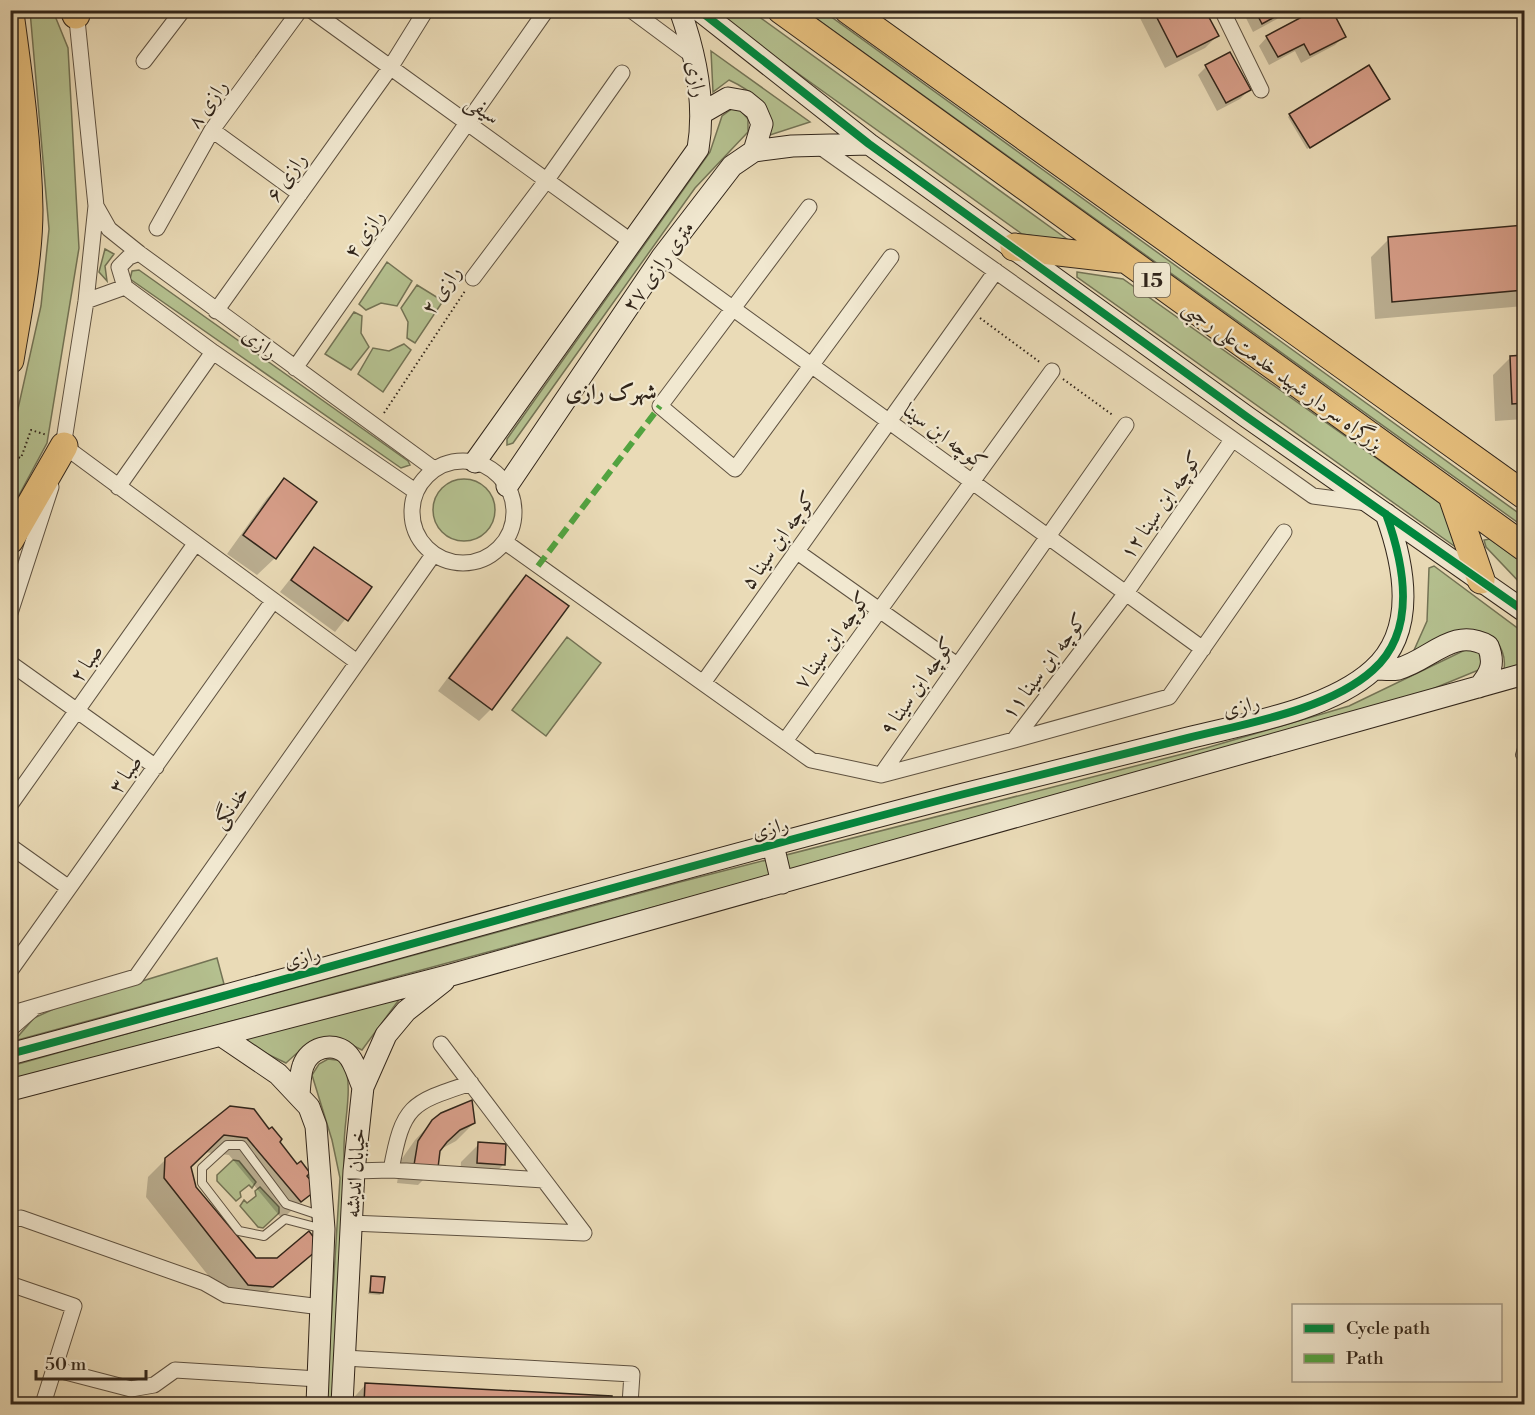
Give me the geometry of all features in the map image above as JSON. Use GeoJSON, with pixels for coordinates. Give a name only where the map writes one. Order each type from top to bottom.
{"type":"FeatureCollection","features":[{"type":"Feature","properties":{"kind":"highway","name":"بزرگراه سردار شهید خدمت‌علی رجبی"},"geometry":{"type":"LineString","coordinates":[[781,10],[1122,259],[1524,547]]}},
{"type":"Feature","properties":{"kind":"highway","name":"بزرگراه سردار شهید خدمت‌علی رجبی"},"geometry":{"type":"LineString","coordinates":[[848,10],[1524,495]]}},
{"type":"Feature","properties":{"kind":"highway"},"geometry":{"type":"LineString","coordinates":[[10,13],[27,160],[29,212],[21,296],[10,360]]}},
{"type":"Feature","properties":{"kind":"highway"},"geometry":{"type":"LineString","coordinates":[[1014,247],[1122,259]]}},
{"type":"Feature","properties":{"kind":"highway"},"geometry":{"type":"LineString","coordinates":[[10,540],[64,446]]}},
{"type":"Feature","properties":{"kind":"highway"},"geometry":{"type":"LineString","coordinates":[[1452,496],[1481,580]]}},
{"type":"Feature","properties":{"kind":"street"},"geometry":{"type":"LineString","coordinates":[[144,61],[183,10]]}},
{"type":"Feature","properties":{"kind":"street","name":"رازی ۸"},"geometry":{"type":"LineString","coordinates":[[157,228],[212,130],[300,10]]}},
{"type":"Feature","properties":{"kind":"street","name":"سیفی"},"geometry":{"type":"LineString","coordinates":[[310,10],[632,242]]}},
{"type":"Feature","properties":{"kind":"street","name":"رازی ۶"},"geometry":{"type":"LineString","coordinates":[[216,311],[390,68],[426,10]]}},
{"type":"Feature","properties":{"kind":"street"},"geometry":{"type":"LineString","coordinates":[[631,10],[693,56]]}},
{"type":"Feature","properties":{"kind":"street","name":"رازی"},"geometry":{"type":"LineString","coordinates":[[680,10],[693,56],[702,113],[698,150]]}},
{"type":"Feature","properties":{"kind":"street"},"geometry":{"type":"LineString","coordinates":[[699,10],[869,144],[1247,417],[1524,611]]}},
{"type":"Feature","properties":{"kind":"street"},"geometry":{"type":"LineString","coordinates":[[1222,10],[1261,90]]}},
{"type":"Feature","properties":{"kind":"street"},"geometry":{"type":"LineString","coordinates":[[10,613],[64,446],[86,301],[96,206],[75,12]]}},
{"type":"Feature","properties":{"kind":"street","name":"رازی ۴"},"geometry":{"type":"LineString","coordinates":[[295,368],[545,12]]}},
{"type":"Feature","properties":{"kind":"street","name":"رازی ۲"},"geometry":{"type":"LineString","coordinates":[[473,278],[546,181],[622,73]]}},
{"type":"Feature","properties":{"kind":"street"},"geometry":{"type":"LineString","coordinates":[[702,113],[729,98],[746,101],[756,110],[762,124],[754,151],[869,144]]}},
{"type":"Feature","properties":{"kind":"street"},"geometry":{"type":"LineString","coordinates":[[212,130],[300,194]]}},
{"type":"Feature","properties":{"kind":"street"},"geometry":{"type":"LineString","coordinates":[[819,146],[1313,496],[1379,509]]}},
{"type":"Feature","properties":{"kind":"street","name":"۲۷ متری رازی"},"geometry":{"type":"LineString","coordinates":[[475,462],[698,150]]}},
{"type":"Feature","properties":{"kind":"street","name":"۲۷ متری رازی"},"geometry":{"type":"LineString","coordinates":[[507,486],[662,257],[732,166],[754,151]]}},
{"type":"Feature","properties":{"kind":"street","name":"رازی"},"geometry":{"type":"LineString","coordinates":[[96,206],[108,229],[139,254],[434,469]]}},
{"type":"Feature","properties":{"kind":"street"},"geometry":{"type":"LineString","coordinates":[[809,207],[660,406],[735,469],[891,257]]}},
{"type":"Feature","properties":{"kind":"street"},"geometry":{"type":"LineString","coordinates":[[86,301],[125,287],[119,267],[129,257],[139,254]]}},
{"type":"Feature","properties":{"kind":"street","name":"کوچه ابن سینا"},"geometry":{"type":"LineString","coordinates":[[662,257],[1203,649]]}},
{"type":"Feature","properties":{"kind":"street","name":"کوچه ابن سینا ۵"},"geometry":{"type":"LineString","coordinates":[[703,683],[996,271]]}},
{"type":"Feature","properties":{"kind":"street","name":"رازی"},"geometry":{"type":"LineString","coordinates":[[125,287],[213,352],[416,491]]}},
{"type":"Feature","properties":{"kind":"street"},"geometry":{"type":"LineString","coordinates":[[118,487],[213,352]]}},
{"type":"Feature","properties":{"kind":"street","name":"کوچه ابن سینا ۷"},"geometry":{"type":"LineString","coordinates":[[784,741],[1052,371]]}},
{"type":"Feature","properties":{"kind":"street","name":"کوچه ابن سینا ۹"},"geometry":{"type":"LineString","coordinates":[[881,775],[1126,425]]}},
{"type":"Feature","properties":{"kind":"street","name":"کوچه ابن سینا ۱۲"},"geometry":{"type":"LineString","coordinates":[[1126,593],[1232,440]]}},
{"type":"Feature","properties":{"kind":"street"},"geometry":{"type":"LineString","coordinates":[[64,446],[357,662]]}},
{"type":"Feature","properties":{"kind":"street"},"geometry":{"type":"LineString","coordinates":[[475,462],[488,467],[507,486],[513,500],[512,529],[505,542],[494,554],[479,561],[464,564],[448,562],[433,555],[420,542],[413,526],[411,508],[416,491],[434,469],[447,463],[475,462]]}},
{"type":"Feature","properties":{"kind":"street","name":"رازی"},"geometry":{"type":"LineString","coordinates":[[10,1054],[773,845],[1292,712],[1356,684],[1387,656],[1395,639],[1403,607],[1404,576],[1398,546],[1379,509]]}},
{"type":"Feature","properties":{"kind":"street"},"geometry":{"type":"LineString","coordinates":[[1014,740],[1169,697],[1284,532]]}},
{"type":"Feature","properties":{"kind":"street"},"geometry":{"type":"LineString","coordinates":[[505,542],[811,760],[881,775]]}},
{"type":"Feature","properties":{"kind":"street","name":"صبا ۲"},"geometry":{"type":"LineString","coordinates":[[10,805],[195,544]]}},
{"type":"Feature","properties":{"kind":"street"},"geometry":{"type":"LineString","coordinates":[[796,551],[957,665]]}},
{"type":"Feature","properties":{"kind":"street","name":"خدنگی"},"geometry":{"type":"LineString","coordinates":[[10,1014],[136,977],[433,555]]}},
{"type":"Feature","properties":{"kind":"street","name":"کوچه ابن سینا ۱۱"},"geometry":{"type":"LineString","coordinates":[[881,775],[1014,740],[1126,593]]}},
{"type":"Feature","properties":{"kind":"street","name":"صبا ۳"},"geometry":{"type":"LineString","coordinates":[[10,971],[273,601]]}},
{"type":"Feature","properties":{"kind":"street"},"geometry":{"type":"LineString","coordinates":[[1375,669],[1396,669],[1453,641],[1476,639],[1488,646],[1493,659],[1488,676],[1479,687]]}},
{"type":"Feature","properties":{"kind":"street"},"geometry":{"type":"LineString","coordinates":[[10,663],[156,767]]}},
{"type":"Feature","properties":{"kind":"street"},"geometry":{"type":"LineString","coordinates":[[10,1090],[451,975],[1524,674]]}},
{"type":"Feature","properties":{"kind":"street"},"geometry":{"type":"LineString","coordinates":[[773,845],[782,883]]}},
{"type":"Feature","properties":{"kind":"street"},"geometry":{"type":"LineString","coordinates":[[10,846],[69,888]]}},
{"type":"Feature","properties":{"kind":"street","name":"خیابان اندیشه"},"geometry":{"type":"LineString","coordinates":[[342,1404],[354,1171],[363,1087],[386,1035],[406,1011],[451,975]]}},
{"type":"Feature","properties":{"kind":"street"},"geometry":{"type":"LineString","coordinates":[[10,1029],[35,1007]]}},
{"type":"Feature","properties":{"kind":"street","name":"خیابان اندیشه"},"geometry":{"type":"LineString","coordinates":[[222,1036],[278,1074],[299,1094],[309,1107],[316,1126],[324,1223],[316,1404]]}},
{"type":"Feature","properties":{"kind":"street"},"geometry":{"type":"LineString","coordinates":[[351,1223],[584,1233],[441,1044]]}},
{"type":"Feature","properties":{"kind":"street"},"geometry":{"type":"LineString","coordinates":[[299,1094],[303,1064],[315,1050],[327,1046],[339,1048],[348,1054],[363,1087]]}},
{"type":"Feature","properties":{"kind":"street"},"geometry":{"type":"LineString","coordinates":[[391,1170],[399,1130],[413,1110],[431,1096],[471,1083]]}},
{"type":"Feature","properties":{"kind":"street"},"geometry":{"type":"LineString","coordinates":[[354,1171],[391,1170],[544,1180]]}},
{"type":"Feature","properties":{"kind":"street"},"geometry":{"type":"LineString","coordinates":[[10,1220],[21,1218],[205,1283],[226,1295],[321,1307]]}},
{"type":"Feature","properties":{"kind":"street"},"geometry":{"type":"LineString","coordinates":[[10,1284],[74,1306],[43,1404]]}},
{"type":"Feature","properties":{"kind":"street"},"geometry":{"type":"LineString","coordinates":[[344,1358],[632,1374],[630,1404]]}},
{"type":"Feature","properties":{"kind":"street"},"geometry":{"type":"LineString","coordinates":[[54,1369],[131,1389],[154,1385],[175,1370],[318,1379]]}},
{"type":"Feature","properties":{"kind":"lane"},"geometry":{"type":"LineString","coordinates":[[1520,755],[1524,742]]}},
{"type":"Feature","properties":{"kind":"lane"},"geometry":{"type":"LineString","coordinates":[[227,1145],[242,1145],[286,1204],[324,1223],[285,1219],[264,1236],[239,1231],[202,1183],[202,1168],[227,1145]]}},
{"type":"Feature","properties":{"kind":"path"},"geometry":{"type":"LineString","coordinates":[[10,455],[21,458],[31,430]]}},
{"type":"Feature","properties":{"kind":"green space"},"geometry":{"type":"Polygon","coordinates":[[[30,11],[53,11],[68,48],[79,248],[47,443],[11,510],[11,440],[41,306],[49,229],[30,11]]]}},
{"type":"Feature","properties":{"kind":"green space"},"geometry":{"type":"Polygon","coordinates":[[[711,11],[751,11],[1071,242],[1022,234],[711,11]]]}},
{"type":"Feature","properties":{"kind":"green space"},"geometry":{"type":"Polygon","coordinates":[[[806,11],[823,11],[1524,517],[1524,527],[806,11]]]}},
{"type":"Feature","properties":{"kind":"green space"},"geometry":{"type":"Polygon","coordinates":[[[711,51],[810,122],[770,135],[770,125],[764,108],[746,89],[729,80],[713,92],[711,51]]]}},
{"type":"Feature","properties":{"kind":"green space"},"geometry":{"type":"Polygon","coordinates":[[[733,108],[740,110],[748,119],[748,132],[695,188],[513,443],[507,445],[507,439],[710,152],[722,116],[733,108]]]}},
{"type":"Feature","properties":{"kind":"green space"},"geometry":{"type":"Polygon","coordinates":[[[10,117],[14,181],[10,284],[10,117]]]}},
{"type":"Feature","properties":{"kind":"green space"},"geometry":{"type":"Polygon","coordinates":[[[105,249],[114,254],[105,266],[107,281],[99,272],[105,249]]]}},
{"type":"Feature","properties":{"kind":"green space"},"geometry":{"type":"Polygon","coordinates":[[[387,262],[412,281],[397,306],[381,303],[366,310],[359,304],[387,262]]]}},
{"type":"Feature","properties":{"kind":"green space"},"geometry":{"type":"Polygon","coordinates":[[[139,270],[408,461],[410,465],[401,468],[130,279],[132,271],[139,270]]]}},
{"type":"Feature","properties":{"kind":"green space"},"geometry":{"type":"Polygon","coordinates":[[[1077,272],[1123,279],[1454,513],[1464,553],[1077,277],[1077,272]]]}},
{"type":"Feature","properties":{"kind":"green space"},"geometry":{"type":"Polygon","coordinates":[[[417,285],[443,301],[415,343],[407,338],[408,322],[401,308],[417,285]]]}},
{"type":"Feature","properties":{"kind":"green space"},"geometry":{"type":"Polygon","coordinates":[[[354,312],[362,316],[361,333],[369,347],[351,370],[325,354],[354,312]]]}},
{"type":"Feature","properties":{"kind":"green space"},"geometry":{"type":"Polygon","coordinates":[[[404,344],[411,350],[383,392],[358,374],[373,348],[389,351],[404,344]]]}},
{"type":"Feature","properties":{"kind":"green space"},"geometry":{"type":"Polygon","coordinates":[[[458,479],[470,479],[486,488],[493,498],[495,510],[493,522],[486,532],[470,541],[458,541],[447,536],[438,527],[433,516],[433,504],[438,493],[447,484],[458,479]]]}},
{"type":"Feature","properties":{"kind":"green space"},"geometry":{"type":"Polygon","coordinates":[[[1490,539],[1524,564],[1524,587],[1486,547],[1484,540],[1490,539]]]}},
{"type":"Feature","properties":{"kind":"green space"},"geometry":{"type":"Polygon","coordinates":[[[1434,566],[1524,633],[1524,669],[1504,669],[1503,653],[1495,639],[1411,657],[1427,621],[1429,568],[1434,566]]]}},
{"type":"Feature","properties":{"kind":"green space"},"geometry":{"type":"Polygon","coordinates":[[[567,637],[601,663],[546,736],[512,710],[567,637]]]}},
{"type":"Feature","properties":{"kind":"green space"},"geometry":{"type":"Polygon","coordinates":[[[1467,649],[1482,653],[1481,669],[1425,692],[935,831],[11,1081],[11,1066],[64,1051],[680,882],[1206,748],[1349,706],[1467,649]]]}},
{"type":"Feature","properties":{"kind":"green space"},"geometry":{"type":"Polygon","coordinates":[[[217,958],[224,984],[14,1041],[34,1018],[58,1007],[217,958]]]}},
{"type":"Feature","properties":{"kind":"green space"},"geometry":{"type":"Polygon","coordinates":[[[401,997],[362,1050],[338,1040],[321,1039],[305,1046],[286,1063],[238,1040],[401,997]]]}},
{"type":"Feature","properties":{"kind":"green space"},"geometry":{"type":"Polygon","coordinates":[[[328,1059],[344,1061],[348,1083],[333,1404],[326,1404],[340,1178],[332,1140],[312,1075],[319,1064],[328,1059]]]}},
{"type":"Feature","properties":{"kind":"green space"},"geometry":{"type":"Polygon","coordinates":[[[233,1160],[239,1161],[256,1182],[252,1188],[249,1185],[240,1192],[241,1197],[236,1201],[217,1181],[217,1175],[233,1160]]]}},
{"type":"Feature","properties":{"kind":"green space"},"geometry":{"type":"Polygon","coordinates":[[[260,1187],[279,1207],[279,1213],[263,1228],[258,1227],[240,1206],[244,1200],[247,1203],[256,1196],[255,1191],[260,1187]]]}},
{"type":"Feature","properties":{"kind":"building"},"geometry":{"type":"Polygon","coordinates":[[[1153,10],[1205,10],[1219,36],[1177,57],[1153,10]]]}},
{"type":"Feature","properties":{"kind":"building"},"geometry":{"type":"Polygon","coordinates":[[[1255,10],[1287,10],[1262,24],[1255,10]]]}},
{"type":"Feature","properties":{"kind":"building"},"geometry":{"type":"Polygon","coordinates":[[[1315,10],[1332,10],[1346,37],[1310,55],[1304,44],[1278,57],[1266,36],[1315,10]]]}},
{"type":"Feature","properties":{"kind":"building"},"geometry":{"type":"Polygon","coordinates":[[[1230,52],[1251,90],[1226,103],[1205,65],[1230,52]]]}},
{"type":"Feature","properties":{"kind":"building"},"geometry":{"type":"Polygon","coordinates":[[[1369,65],[1390,99],[1310,148],[1289,114],[1369,65]]]}},
{"type":"Feature","properties":{"kind":"building"},"geometry":{"type":"Polygon","coordinates":[[[1524,225],[1524,290],[1392,302],[1388,237],[1524,225]]]}},
{"type":"Feature","properties":{"kind":"building"},"geometry":{"type":"Polygon","coordinates":[[[1524,355],[1524,403],[1512,404],[1510,356],[1524,355]]]}},
{"type":"Feature","properties":{"kind":"building"},"geometry":{"type":"Polygon","coordinates":[[[284,478],[317,502],[276,559],[243,535],[284,478]]]}},
{"type":"Feature","properties":{"kind":"building"},"geometry":{"type":"Polygon","coordinates":[[[314,547],[372,587],[348,621],[291,580],[314,547]]]}},
{"type":"Feature","properties":{"kind":"building"},"geometry":{"type":"Polygon","coordinates":[[[526,575],[569,606],[492,710],[449,678],[526,575]]]}},
{"type":"Feature","properties":{"kind":"building"},"geometry":{"type":"Polygon","coordinates":[[[472,1100],[475,1123],[460,1130],[447,1142],[440,1151],[438,1168],[414,1165],[418,1141],[432,1120],[441,1113],[472,1100]]]}},
{"type":"Feature","properties":{"kind":"building"},"geometry":{"type":"Polygon","coordinates":[[[230,1106],[254,1109],[269,1129],[272,1127],[282,1139],[280,1142],[297,1164],[301,1161],[310,1173],[307,1176],[318,1189],[301,1202],[247,1138],[224,1135],[191,1167],[196,1187],[256,1258],[277,1258],[309,1231],[321,1247],[273,1287],[248,1285],[164,1178],[165,1158],[230,1106]]]}},
{"type":"Feature","properties":{"kind":"building"},"geometry":{"type":"Polygon","coordinates":[[[478,1142],[506,1144],[505,1165],[477,1163],[478,1142]]]}},
{"type":"Feature","properties":{"kind":"building"},"geometry":{"type":"Polygon","coordinates":[[[371,1276],[385,1277],[383,1293],[370,1292],[371,1276]]]}},
{"type":"Feature","properties":{"kind":"building"},"geometry":{"type":"Polygon","coordinates":[[[365,1383],[612,1396],[612,1404],[364,1404],[365,1383]]]}},
{"type":"Feature","properties":{"kind":"building"},"geometry":{"type":"Polygon","coordinates":[[[192,1400],[270,1404],[191,1404],[192,1400]]]}},
{"type":"Feature","properties":{"kind":"marked path"},"geometry":{"type":"LineString","coordinates":[[538,566],[660,406]]}},
{"type":"Feature","properties":{"kind":"cycle path"},"geometry":{"type":"LineString","coordinates":[[699,10],[869,144],[1247,417],[1524,611]]}},
{"type":"Feature","properties":{"kind":"cycle path"},"geometry":{"type":"LineString","coordinates":[[10,1054],[845,825],[1260,721],[1333,696],[1355,684],[1373,670],[1387,654],[1397,636],[1402,616],[1402,575],[1386,514]]}},
{"type":"Feature","properties":{"kind":"district","name":"شهرک رازی"},"geometry":{"type":"Point","coordinates":[611,391]}}]}
